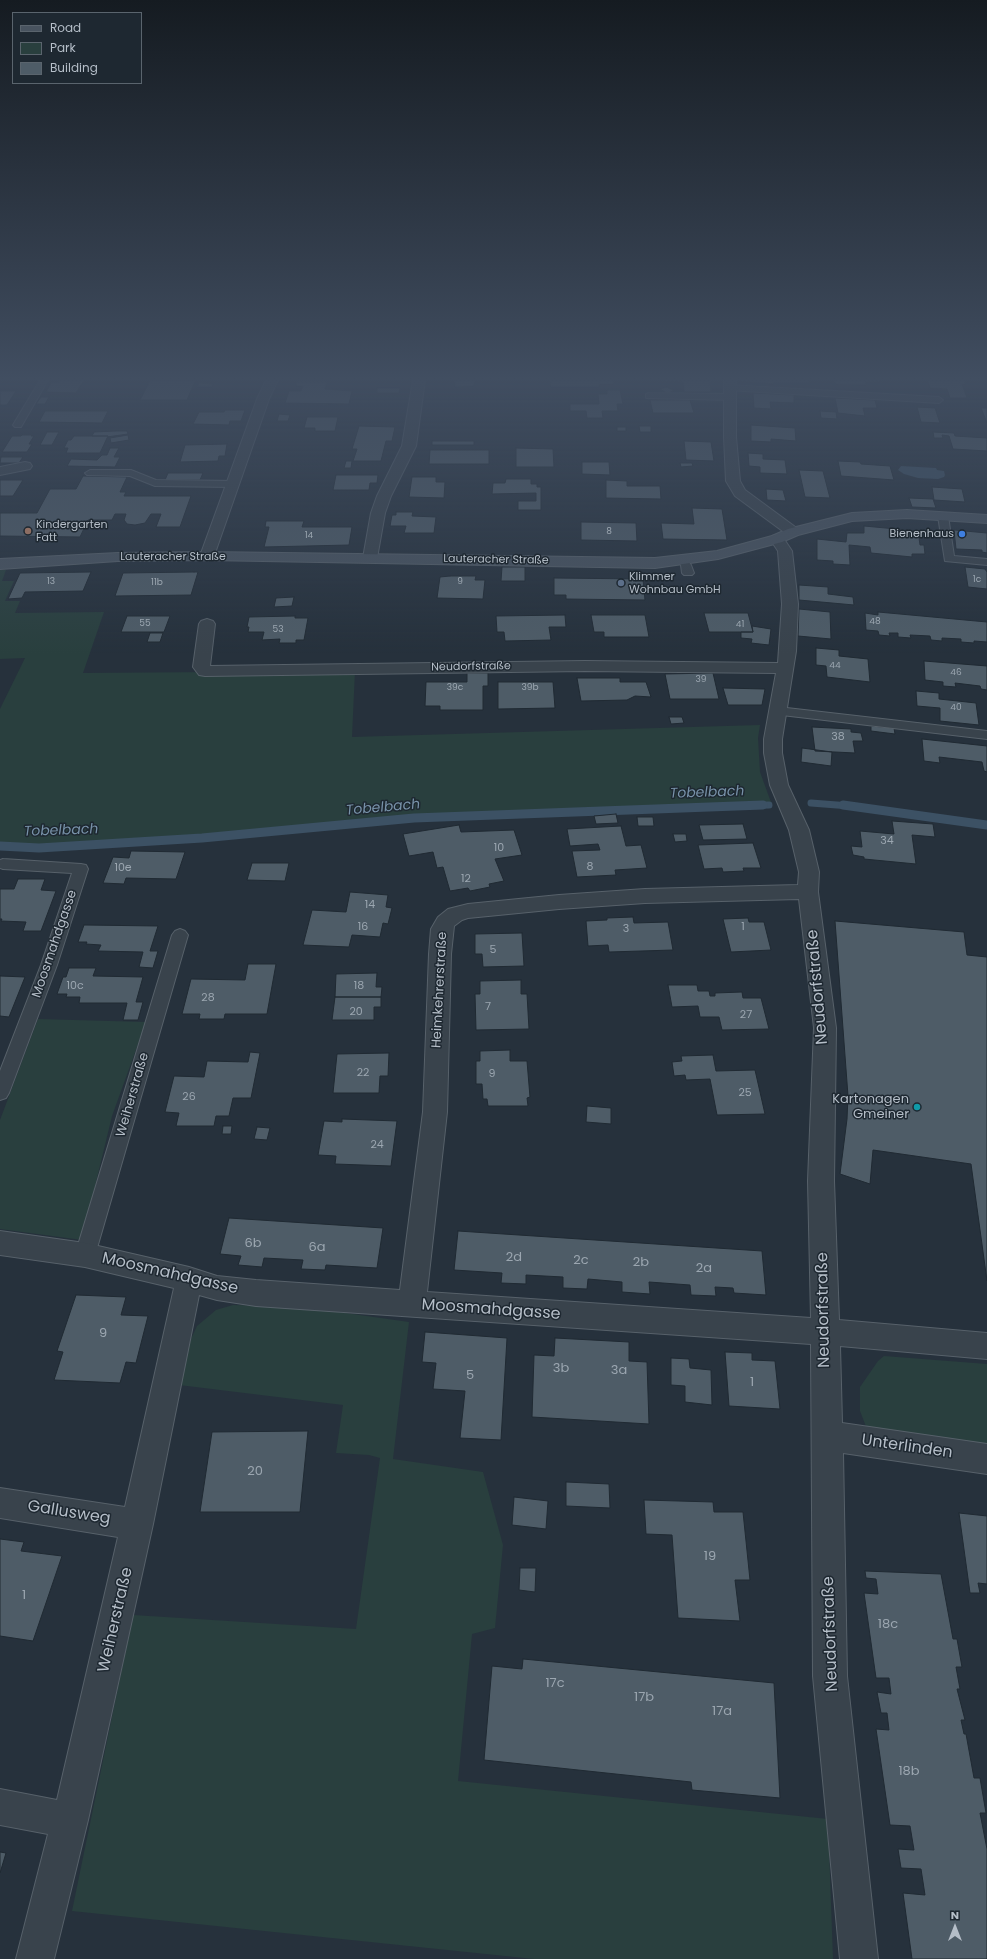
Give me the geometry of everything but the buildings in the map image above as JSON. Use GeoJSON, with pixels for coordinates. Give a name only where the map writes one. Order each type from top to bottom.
{"type":"FeatureCollection","features":[{"type":"Feature","properties":{"kind":"street"},"geometry":{"type":"LineString","coordinates":[[215,558],[238,471]]}},
{"type":"Feature","properties":{"kind":"street"},"geometry":{"type":"LineString","coordinates":[[370,558],[378,514],[384,496],[396,471]]}},
{"type":"Feature","properties":{"kind":"street"},"geometry":{"type":"LineString","coordinates":[[732,471],[732,481],[740,493],[785,535]]}},
{"type":"Feature","properties":{"kind":"street","name":"Lauteracher Straße"},"geometry":{"type":"LineString","coordinates":[[0,564],[112,558],[370,558],[655,563],[685,567],[718,555],[852,517],[880,514],[987,519]]}},
{"type":"Feature","properties":{"kind":"street","name":"Neudorfstraße"},"geometry":{"type":"LineString","coordinates":[[785,535],[790,604],[786,668],[773,739],[776,768],[780,785],[799,830],[808,872],[808,892],[825,1028],[821,1181],[828,1436],[830,1676],[859,1959]]}},
{"type":"Feature","properties":{"kind":"street","name":"Neudorfstraße"},"geometry":{"type":"LineString","coordinates":[[207,624],[201,667],[205,671],[585,666],[786,668]]}},
{"type":"Feature","properties":{"kind":"street","name":"Heimkehrerstraße"},"geometry":{"type":"LineString","coordinates":[[412,1304],[435,1112],[440,954],[442,930],[445,922],[455,914],[468,910],[559,902],[669,895],[808,892]]}},
{"type":"Feature","properties":{"kind":"street","name":"Moosmahdgasse"},"geometry":{"type":"LineString","coordinates":[[0,1242],[86,1254],[189,1279],[217,1288],[256,1293],[825,1332],[987,1346]]}},
{"type":"Feature","properties":{"kind":"street","name":"Weiherstraße"},"geometry":{"type":"LineString","coordinates":[[35,1959],[70,1820],[137,1524],[189,1279]]}},
{"type":"Feature","properties":{"kind":"street","name":"Unterlinden"},"geometry":{"type":"LineString","coordinates":[[828,1436],[987,1459]]}},
{"type":"Feature","properties":{"kind":"street","name":"Gallusweg"},"geometry":{"type":"LineString","coordinates":[[0,1503],[137,1524]]}},
{"type":"Feature","properties":{"kind":"street"},"geometry":{"type":"LineString","coordinates":[[0,1807],[70,1820]]}},
{"type":"Feature","properties":{"kind":"lane"},"geometry":{"type":"LineString","coordinates":[[90,473],[131,473],[155,483],[183,482],[234,484]]}},
{"type":"Feature","properties":{"kind":"lane"},"geometry":{"type":"LineString","coordinates":[[943,516],[949,558],[987,562]]}},
{"type":"Feature","properties":{"kind":"lane"},"geometry":{"type":"LineString","coordinates":[[778,712],[987,735]]}},
{"type":"Feature","properties":{"kind":"lane","name":"Moosmahdgasse"},"geometry":{"type":"LineString","coordinates":[[0,1093],[49,965],[81,869],[3,864]]}},
{"type":"Feature","properties":{"kind":"lane","name":"Weiherstraße"},"geometry":{"type":"LineString","coordinates":[[86,1254],[180,935]]}},
{"type":"Feature","properties":{"kind":"green space"},"geometry":{"type":"Polygon","coordinates":[[[0,570],[6,570],[2,581],[14,581],[5,601],[20,601],[15,613],[104,612],[83,673],[355,671],[352,737],[760,725],[758,738],[760,772],[772,805],[415,818],[202,838],[39,846],[0,845],[0,709],[25,658],[0,659],[0,570]]]}},
{"type":"Feature","properties":{"kind":"green space"},"geometry":{"type":"Polygon","coordinates":[[[38,1019],[146,1022],[112,1116],[82,1240],[0,1229],[0,1120],[38,1019]]]}},
{"type":"Feature","properties":{"kind":"green space"},"geometry":{"type":"Polygon","coordinates":[[[233,1305],[303,1307],[409,1322],[393,1459],[483,1472],[503,1545],[495,1628],[472,1634],[458,1781],[828,1819],[833,1959],[534,1959],[72,1911],[133,1615],[356,1629],[380,1458],[369,1455],[336,1453],[343,1405],[179,1385],[182,1358],[197,1326],[216,1310],[233,1305]]]}},
{"type":"Feature","properties":{"kind":"green space"},"geometry":{"type":"Polygon","coordinates":[[[884,1356],[987,1364],[987,1446],[867,1429],[860,1411],[860,1387],[878,1361],[884,1356]]]}},
{"type":"Feature","properties":{"kind":"water"},"geometry":{"type":"Polygon","coordinates":[[[900,471],[944,471],[945,475],[944,477],[938,479],[918,478],[900,471]]]}},
{"type":"Feature","properties":{"kind":"waterway"},"geometry":{"type":"LineString","coordinates":[[811,803],[850,806]]}},
{"type":"Feature","properties":{"kind":"waterway","name":"Tobelbach"},"geometry":{"type":"LineString","coordinates":[[740,806],[763,805]]}},
{"type":"Feature","properties":{"kind":"waterway","name":"Tobelbach"},"geometry":{"type":"LineString","coordinates":[[740,806],[769,805]]}},
{"type":"Feature","properties":{"kind":"waterway"},"geometry":{"type":"LineString","coordinates":[[843,805],[987,825]]}},
{"type":"Feature","properties":{"kind":"waterway","name":"Tobelbach"},"geometry":{"type":"LineString","coordinates":[[735,806],[740,806]]}},
{"type":"Feature","properties":{"kind":"waterway","name":"Tobelbach"},"geometry":{"type":"LineString","coordinates":[[0,846],[39,848],[202,838],[414,818],[740,806]]}},
{"type":"Feature","properties":{"kind":"place","name":"Kindergarten Fatt"},"geometry":{"type":"Point","coordinates":[28,531]}},
{"type":"Feature","properties":{"kind":"place","name":"Bienenhaus"},"geometry":{"type":"Point","coordinates":[962,534]}},
{"type":"Feature","properties":{"kind":"place","name":"Klimmer Wohnbau GmbH"},"geometry":{"type":"Point","coordinates":[621,583]}},
{"type":"Feature","properties":{"kind":"place","name":"Kartonagen Gmeiner"},"geometry":{"type":"Point","coordinates":[917,1107]}}]}
